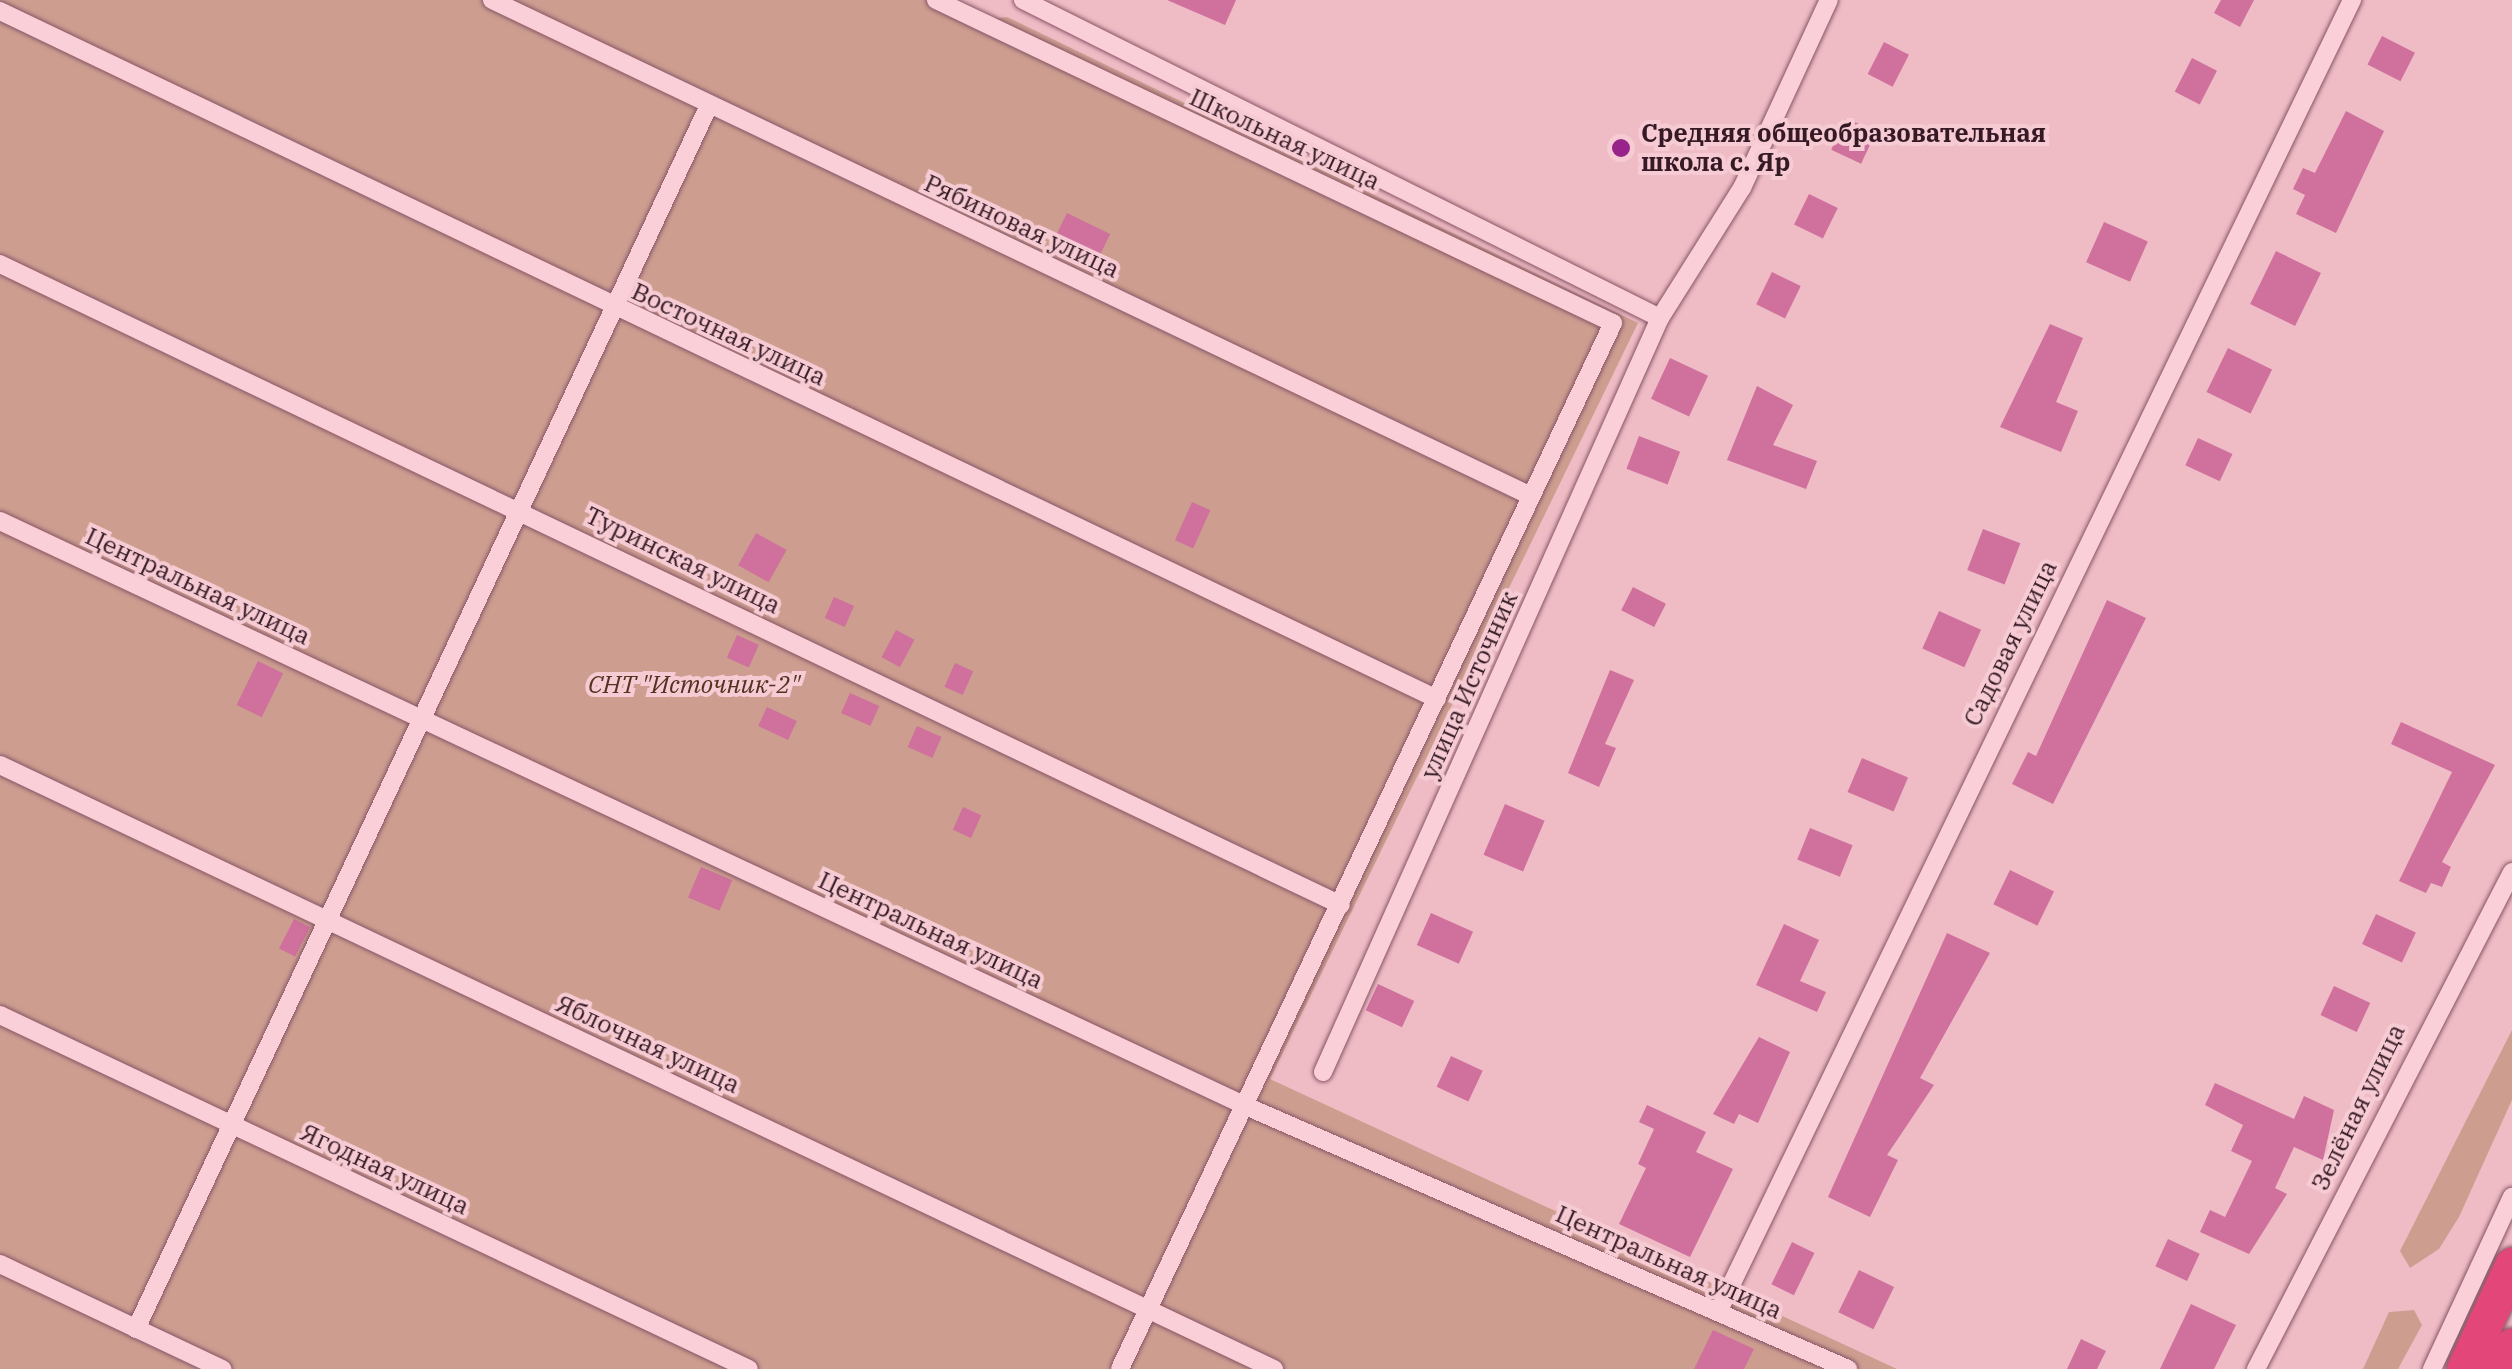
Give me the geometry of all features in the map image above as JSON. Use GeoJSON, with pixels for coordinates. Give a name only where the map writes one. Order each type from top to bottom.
{"type":"FeatureCollection","features":[{"type":"Feature","properties":{"kind":"highway"},"geometry":{"type":"LineString","coordinates":[[2464,1369],[2512,1265]]}},
{"type":"Feature","properties":{"kind":"highway"},"geometry":{"type":"LineString","coordinates":[[2501,1369],[2512,1345]]}},
{"type":"Feature","properties":{"kind":"street","name":"Рябиновая улица"},"geometry":{"type":"LineString","coordinates":[[492,0],[1531,496]]}},
{"type":"Feature","properties":{"kind":"street","name":"Школьная улица"},"geometry":{"type":"LineString","coordinates":[[936,0],[1613,323],[1531,496]]}},
{"type":"Feature","properties":{"kind":"street"},"geometry":{"type":"LineString","coordinates":[[1023,0],[1660,318]]}},
{"type":"Feature","properties":{"kind":"street","name":"улица Источник"},"geometry":{"type":"LineString","coordinates":[[1323,1072],[1660,318],[1742,188],[1829,0]]}},
{"type":"Feature","properties":{"kind":"street","name":"Садовая улица"},"geometry":{"type":"LineString","coordinates":[[1720,1310],[2352,0]]}},
{"type":"Feature","properties":{"kind":"street","name":"Восточная улица"},"geometry":{"type":"LineString","coordinates":[[0,11],[1437,699]]}},
{"type":"Feature","properties":{"kind":"street"},"geometry":{"type":"LineString","coordinates":[[136,1329],[709,105]]}},
{"type":"Feature","properties":{"kind":"street","name":"Туринская улица"},"geometry":{"type":"LineString","coordinates":[[0,264],[1341,905]]}},
{"type":"Feature","properties":{"kind":"street"},"geometry":{"type":"LineString","coordinates":[[1120,1369],[1248,1107],[1531,496]]}},
{"type":"Feature","properties":{"kind":"street","name":"Центральная улица"},"geometry":{"type":"LineString","coordinates":[[0,521],[1248,1107],[1848,1369]]}},
{"type":"Feature","properties":{"kind":"street","name":"Яблочная улица"},"geometry":{"type":"LineString","coordinates":[[0,766],[1274,1369]]}},
{"type":"Feature","properties":{"kind":"street","name":"Зелёная улица"},"geometry":{"type":"LineString","coordinates":[[2256,1369],[2512,872]]}},
{"type":"Feature","properties":{"kind":"street","name":"Ягодная улица"},"geometry":{"type":"LineString","coordinates":[[0,1015],[748,1369]]}},
{"type":"Feature","properties":{"kind":"street"},"geometry":{"type":"LineString","coordinates":[[2432,1369],[2512,1198]]}},
{"type":"Feature","properties":{"kind":"street"},"geometry":{"type":"LineString","coordinates":[[0,1264],[222,1369]]}},
{"type":"Feature","properties":{"kind":"green space","name":"СНТ \"Источник-2\""},"geometry":{"type":"Polygon","coordinates":[[[0,0],[927,0],[964,22],[1007,17],[1638,323],[1270,1079],[1897,1369],[0,1369],[0,0]]]}},
{"type":"Feature","properties":{"kind":"green space"},"geometry":{"type":"Polygon","coordinates":[[[2512,1030],[2512,1100],[2459,1217],[2439,1249],[2410,1268],[2400,1251],[2512,1030]]]}},
{"type":"Feature","properties":{"kind":"green space"},"geometry":{"type":"Polygon","coordinates":[[[2414,1310],[2422,1325],[2398,1369],[2363,1369],[2389,1312],[2414,1310]]]}},
{"type":"Feature","properties":{"kind":"building"},"geometry":{"type":"Polygon","coordinates":[[[1167,0],[1236,0],[1225,25],[1167,0]]]}},
{"type":"Feature","properties":{"kind":"building"},"geometry":{"type":"Polygon","coordinates":[[[2221,0],[2254,0],[2240,27],[2214,13],[2221,0]]]}},
{"type":"Feature","properties":{"kind":"building"},"geometry":{"type":"Polygon","coordinates":[[[2382,36],[2415,53],[2400,81],[2367,65],[2382,36]]]}},
{"type":"Feature","properties":{"kind":"building"},"geometry":{"type":"Polygon","coordinates":[[[1884,42],[1909,55],[1893,87],[1868,74],[1884,42]]]}},
{"type":"Feature","properties":{"kind":"building"},"geometry":{"type":"Polygon","coordinates":[[[2192,58],[2217,71],[2200,105],[2175,92],[2192,58]]]}},
{"type":"Feature","properties":{"kind":"building"},"geometry":{"type":"Polygon","coordinates":[[[2346,111],[2384,131],[2336,233],[2296,214],[2305,195],[2293,189],[2303,168],[2315,173],[2346,111]]]}},
{"type":"Feature","properties":{"kind":"building"},"geometry":{"type":"Polygon","coordinates":[[[1846,118],[1876,132],[1861,164],[1831,150],[1846,118]]]}},
{"type":"Feature","properties":{"kind":"building"},"geometry":{"type":"Polygon","coordinates":[[[1809,194],[1838,208],[1823,239],[1794,225],[1809,194]]]}},
{"type":"Feature","properties":{"kind":"building"},"geometry":{"type":"Polygon","coordinates":[[[1067,213],[1110,234],[1092,272],[1049,251],[1067,213]]]}},
{"type":"Feature","properties":{"kind":"building"},"geometry":{"type":"Polygon","coordinates":[[[2104,222],[2148,242],[2130,282],[2086,262],[2104,222]]]}},
{"type":"Feature","properties":{"kind":"building"},"geometry":{"type":"Polygon","coordinates":[[[2276,251],[2321,273],[2295,326],[2250,304],[2276,251]]]}},
{"type":"Feature","properties":{"kind":"building"},"geometry":{"type":"Polygon","coordinates":[[[1772,272],[1801,286],[1785,318],[1756,304],[1772,272]]]}},
{"type":"Feature","properties":{"kind":"building"},"geometry":{"type":"Polygon","coordinates":[[[2050,324],[2083,338],[2056,402],[2078,411],[2061,452],[2000,427],[2050,324]]]}},
{"type":"Feature","properties":{"kind":"building"},"geometry":{"type":"Polygon","coordinates":[[[2228,348],[2272,369],[2251,414],[2207,392],[2228,348]]]}},
{"type":"Feature","properties":{"kind":"building"},"geometry":{"type":"Polygon","coordinates":[[[1670,358],[1708,376],[1689,417],[1651,399],[1670,358]]]}},
{"type":"Feature","properties":{"kind":"building"},"geometry":{"type":"Polygon","coordinates":[[[1757,386],[1793,405],[1773,445],[1817,461],[1806,489],[1727,460],[1757,386]]]}},
{"type":"Feature","properties":{"kind":"building"},"geometry":{"type":"Polygon","coordinates":[[[1639,436],[1680,452],[1668,484],[1626,469],[1639,436]]]}},
{"type":"Feature","properties":{"kind":"building"},"geometry":{"type":"Polygon","coordinates":[[[2198,438],[2232,454],[2220,481],[2185,465],[2198,438]]]}},
{"type":"Feature","properties":{"kind":"building"},"geometry":{"type":"Polygon","coordinates":[[[1192,502],[1210,510],[1193,549],[1175,540],[1192,502]]]}},
{"type":"Feature","properties":{"kind":"building"},"geometry":{"type":"Polygon","coordinates":[[[1983,529],[2020,543],[2005,584],[1967,570],[1983,529]]]}},
{"type":"Feature","properties":{"kind":"building"},"geometry":{"type":"Polygon","coordinates":[[[756,533],[787,550],[769,582],[738,565],[756,533]]]}},
{"type":"Feature","properties":{"kind":"building"},"geometry":{"type":"Polygon","coordinates":[[[1633,587],[1666,604],[1654,627],[1621,610],[1633,587]]]}},
{"type":"Feature","properties":{"kind":"building"},"geometry":{"type":"Polygon","coordinates":[[[834,597],[854,606],[845,627],[825,618],[834,597]]]}},
{"type":"Feature","properties":{"kind":"building"},"geometry":{"type":"Polygon","coordinates":[[[2107,600],[2146,618],[2053,804],[2012,784],[2028,752],[2036,756],[2107,600]]]}},
{"type":"Feature","properties":{"kind":"building"},"geometry":{"type":"Polygon","coordinates":[[[1939,611],[1981,630],[1964,667],[1922,648],[1939,611]]]}},
{"type":"Feature","properties":{"kind":"building"},"geometry":{"type":"Polygon","coordinates":[[[896,630],[915,640],[900,667],[881,657],[896,630]]]}},
{"type":"Feature","properties":{"kind":"building"},"geometry":{"type":"Polygon","coordinates":[[[737,635],[759,645],[749,668],[727,658],[737,635]]]}},
{"type":"Feature","properties":{"kind":"building"},"geometry":{"type":"Polygon","coordinates":[[[258,661],[283,673],[262,717],[237,705],[258,661]]]}},
{"type":"Feature","properties":{"kind":"building"},"geometry":{"type":"Polygon","coordinates":[[[955,663],[973,671],[963,695],[944,687],[955,663]]]}},
{"type":"Feature","properties":{"kind":"building"},"geometry":{"type":"Polygon","coordinates":[[[1610,670],[1634,680],[1605,744],[1616,748],[1599,787],[1568,773],[1610,670]]]}},
{"type":"Feature","properties":{"kind":"building"},"geometry":{"type":"Polygon","coordinates":[[[850,693],[879,706],[870,726],[841,713],[850,693]]]}},
{"type":"Feature","properties":{"kind":"building"},"geometry":{"type":"Polygon","coordinates":[[[767,707],[797,721],[788,740],[758,726],[767,707]]]}},
{"type":"Feature","properties":{"kind":"building"},"geometry":{"type":"Polygon","coordinates":[[[2401,722],[2495,765],[2442,862],[2451,867],[2442,887],[2431,883],[2426,893],[2399,881],[2452,772],[2391,744],[2401,722]]]}},
{"type":"Feature","properties":{"kind":"building"},"geometry":{"type":"Polygon","coordinates":[[[917,726],[942,737],[932,758],[908,747],[917,726]]]}},
{"type":"Feature","properties":{"kind":"building"},"geometry":{"type":"Polygon","coordinates":[[[1862,758],[1908,778],[1894,812],[1848,792],[1862,758]]]}},
{"type":"Feature","properties":{"kind":"building"},"geometry":{"type":"Polygon","coordinates":[[[1505,804],[1545,821],[1523,871],[1484,855],[1505,804]]]}},
{"type":"Feature","properties":{"kind":"building"},"geometry":{"type":"Polygon","coordinates":[[[963,807],[981,815],[971,838],[953,830],[963,807]]]}},
{"type":"Feature","properties":{"kind":"building"},"geometry":{"type":"Polygon","coordinates":[[[1810,828],[1853,845],[1840,877],[1797,860],[1810,828]]]}},
{"type":"Feature","properties":{"kind":"building"},"geometry":{"type":"Polygon","coordinates":[[[701,867],[732,880],[719,911],[688,897],[701,867]]]}},
{"type":"Feature","properties":{"kind":"building"},"geometry":{"type":"Polygon","coordinates":[[[2010,870],[2054,891],[2037,926],[1993,904],[2010,870]]]}},
{"type":"Feature","properties":{"kind":"building"},"geometry":{"type":"Polygon","coordinates":[[[1431,913],[1473,932],[1459,964],[1417,945],[1431,913]]]}},
{"type":"Feature","properties":{"kind":"building"},"geometry":{"type":"Polygon","coordinates":[[[2376,914],[2416,933],[2402,963],[2362,944],[2376,914]]]}},
{"type":"Feature","properties":{"kind":"building"},"geometry":{"type":"Polygon","coordinates":[[[294,919],[310,927],[295,957],[279,948],[294,919]]]}},
{"type":"Feature","properties":{"kind":"building"},"geometry":{"type":"Polygon","coordinates":[[[1784,924],[1819,940],[1800,981],[1826,992],[1817,1012],[1756,985],[1784,924]]]}},
{"type":"Feature","properties":{"kind":"building"},"geometry":{"type":"Polygon","coordinates":[[[1947,933],[1990,953],[1920,1078],[1934,1085],[1887,1155],[1898,1160],[1870,1217],[1828,1197],[1947,933]]]}},
{"type":"Feature","properties":{"kind":"building"},"geometry":{"type":"Polygon","coordinates":[[[1378,984],[1414,1001],[1402,1027],[1366,1010],[1378,984]]]}},
{"type":"Feature","properties":{"kind":"building"},"geometry":{"type":"Polygon","coordinates":[[[2334,986],[2370,1003],[2357,1032],[2320,1015],[2334,986]]]}},
{"type":"Feature","properties":{"kind":"building"},"geometry":{"type":"Polygon","coordinates":[[[1759,1037],[1790,1052],[1758,1123],[1739,1114],[1734,1124],[1713,1114],[1759,1037]]]}},
{"type":"Feature","properties":{"kind":"building"},"geometry":{"type":"Polygon","coordinates":[[[1451,1056],[1483,1071],[1468,1102],[1437,1087],[1451,1056]]]}},
{"type":"Feature","properties":{"kind":"building"},"geometry":{"type":"Polygon","coordinates":[[[2215,1083],[2294,1119],[2304,1096],[2334,1110],[2323,1160],[2294,1147],[2275,1188],[2287,1194],[2249,1254],[2200,1232],[2210,1210],[2225,1217],[2252,1161],[2231,1151],[2243,1125],[2205,1105],[2215,1083]]]}},
{"type":"Feature","properties":{"kind":"building"},"geometry":{"type":"Polygon","coordinates":[[[1647,1105],[1706,1132],[1696,1152],[1733,1169],[1690,1257],[1619,1224],[1646,1168],[1638,1164],[1654,1129],[1639,1122],[1647,1105]]]}},
{"type":"Feature","properties":{"kind":"building"},"geometry":{"type":"Polygon","coordinates":[[[2168,1239],[2200,1254],[2187,1281],[2155,1266],[2168,1239]]]}},
{"type":"Feature","properties":{"kind":"building"},"geometry":{"type":"Polygon","coordinates":[[[1792,1242],[1814,1253],[1794,1295],[1771,1284],[1792,1242]]]}},
{"type":"Feature","properties":{"kind":"building"},"geometry":{"type":"Polygon","coordinates":[[[1859,1270],[1894,1287],[1873,1329],[1838,1312],[1859,1270]]]}},
{"type":"Feature","properties":{"kind":"building"},"geometry":{"type":"Polygon","coordinates":[[[2191,1304],[2236,1325],[2214,1369],[2160,1369],[2191,1304]]]}},
{"type":"Feature","properties":{"kind":"building"},"geometry":{"type":"Polygon","coordinates":[[[1713,1330],[1754,1349],[1744,1369],[1694,1369],[1713,1330]]]}},
{"type":"Feature","properties":{"kind":"building"},"geometry":{"type":"Polygon","coordinates":[[[2081,1339],[2106,1351],[2097,1369],[2067,1369],[2081,1339]]]}},
{"type":"Feature","properties":{"kind":"place","name":"Средняя общеобразовательная школа с. Яр"},"geometry":{"type":"Point","coordinates":[1621,148]}}]}
